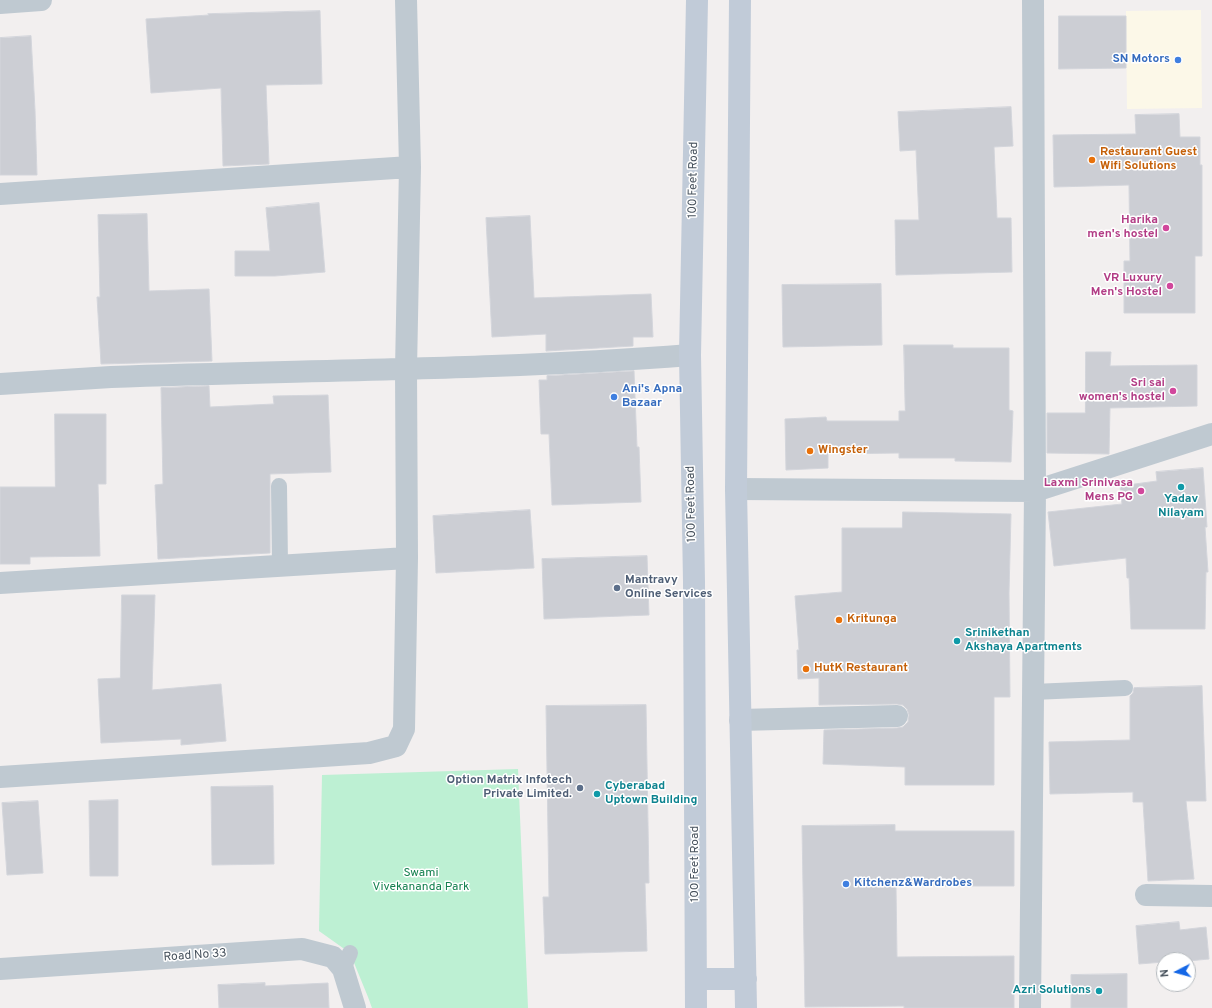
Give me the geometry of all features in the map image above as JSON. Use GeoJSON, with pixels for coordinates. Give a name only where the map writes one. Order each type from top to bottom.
{"type":"FeatureCollection","features":[{"type":"Feature","properties":{"kind":"main road","name":"100 Feet Road"},"geometry":{"type":"LineString","coordinates":[[696,1008],[694,582],[690,354],[697,0]]}},
{"type":"Feature","properties":{"kind":"main road"},"geometry":{"type":"LineString","coordinates":[[740,0],[736,489],[746,1008]]}},
{"type":"Feature","properties":{"kind":"main road"},"geometry":{"type":"LineString","coordinates":[[696,980],[746,979]]}},
{"type":"Feature","properties":{"kind":"street"},"geometry":{"type":"LineString","coordinates":[[12,1],[41,0]]}},
{"type":"Feature","properties":{"kind":"street"},"geometry":{"type":"LineString","coordinates":[[0,777],[369,753],[396,746],[404,729],[406,369],[410,168],[406,0]]}},
{"type":"Feature","properties":{"kind":"street"},"geometry":{"type":"LineString","coordinates":[[1030,1008],[1034,490],[1033,0]]}},
{"type":"Feature","properties":{"kind":"street"},"geometry":{"type":"LineString","coordinates":[[0,194],[410,168]]}},
{"type":"Feature","properties":{"kind":"street"},"geometry":{"type":"LineString","coordinates":[[0,384],[110,378],[406,369],[622,360],[690,354]]}},
{"type":"Feature","properties":{"kind":"street"},"geometry":{"type":"LineString","coordinates":[[736,489],[1034,490],[1212,434]]}},
{"type":"Feature","properties":{"kind":"street"},"geometry":{"type":"LineString","coordinates":[[0,583],[406,558]]}},
{"type":"Feature","properties":{"kind":"street"},"geometry":{"type":"LineString","coordinates":[[740,720],[897,716]]}},
{"type":"Feature","properties":{"kind":"street"},"geometry":{"type":"LineString","coordinates":[[1146,895],[1212,896]]}},
{"type":"Feature","properties":{"kind":"street","name":"Road No 33"},"geometry":{"type":"LineString","coordinates":[[0,969],[302,949],[346,961],[355,1008]]}},
{"type":"Feature","properties":{"kind":"lane"},"geometry":{"type":"LineString","coordinates":[[279,486],[280,565]]}},
{"type":"Feature","properties":{"kind":"lane"},"geometry":{"type":"LineString","coordinates":[[1033,692],[1125,688]]}},
{"type":"Feature","properties":{"kind":"shaded area"},"geometry":{"type":"Polygon","coordinates":[[[1201,10],[1202,108],[1127,109],[1126,11],[1201,10]]]}},
{"type":"Feature","properties":{"kind":"green space","name":"Swami Vivekananda Park"},"geometry":{"type":"Polygon","coordinates":[[[518,769],[528,1008],[372,1008],[350,953],[319,931],[322,775],[518,769]]]}},
{"type":"Feature","properties":{"kind":"building"},"geometry":{"type":"Polygon","coordinates":[[[320,11],[322,84],[266,85],[269,164],[223,166],[221,88],[151,93],[146,19],[209,15],[208,14],[320,11]]]}},
{"type":"Feature","properties":{"kind":"building"},"geometry":{"type":"Polygon","coordinates":[[[1059,16],[1126,16],[1126,68],[1059,69],[1059,16]]]}},
{"type":"Feature","properties":{"kind":"building"},"geometry":{"type":"Polygon","coordinates":[[[31,36],[37,175],[0,175],[0,38],[31,36]]]}},
{"type":"Feature","properties":{"kind":"building"},"geometry":{"type":"Polygon","coordinates":[[[1011,107],[1013,146],[994,147],[997,218],[1011,218],[1012,272],[896,275],[895,220],[919,220],[916,150],[900,151],[898,112],[1011,107]]]}},
{"type":"Feature","properties":{"kind":"building"},"geometry":{"type":"Polygon","coordinates":[[[1179,114],[1180,137],[1200,137],[1200,165],[1202,165],[1202,256],[1195,256],[1195,313],[1124,313],[1124,261],[1130,261],[1129,185],[1054,187],[1053,135],[1136,134],[1135,115],[1179,114]]]}},
{"type":"Feature","properties":{"kind":"building"},"geometry":{"type":"Polygon","coordinates":[[[319,203],[325,272],[275,276],[235,276],[235,251],[270,251],[266,208],[319,203]]]}},
{"type":"Feature","properties":{"kind":"building"},"geometry":{"type":"Polygon","coordinates":[[[147,214],[149,291],[209,289],[212,361],[101,364],[97,297],[100,297],[98,215],[147,214]]]}},
{"type":"Feature","properties":{"kind":"building"},"geometry":{"type":"Polygon","coordinates":[[[530,216],[534,298],[651,294],[653,337],[633,337],[633,346],[546,351],[546,334],[492,337],[486,218],[530,216]]]}},
{"type":"Feature","properties":{"kind":"building"},"geometry":{"type":"Polygon","coordinates":[[[881,284],[882,345],[783,347],[782,285],[881,284]]]}},
{"type":"Feature","properties":{"kind":"building"},"geometry":{"type":"Polygon","coordinates":[[[904,345],[953,345],[953,348],[1009,348],[1009,410],[1013,411],[1011,462],[955,461],[955,458],[899,458],[899,453],[828,454],[828,468],[786,470],[785,419],[826,417],[827,421],[899,421],[899,411],[905,411],[904,345]]]}},
{"type":"Feature","properties":{"kind":"building"},"geometry":{"type":"Polygon","coordinates":[[[1086,352],[1111,352],[1110,366],[1197,365],[1197,406],[1110,408],[1109,454],[1047,453],[1047,413],[1085,413],[1086,352]]]}},
{"type":"Feature","properties":{"kind":"building"},"geometry":{"type":"Polygon","coordinates":[[[634,371],[641,502],[552,505],[549,434],[541,434],[539,380],[547,380],[547,376],[634,371]]]}},
{"type":"Feature","properties":{"kind":"building"},"geometry":{"type":"Polygon","coordinates":[[[209,386],[210,407],[274,404],[273,396],[328,395],[331,472],[270,474],[270,553],[158,559],[155,485],[163,484],[161,388],[209,386]]]}},
{"type":"Feature","properties":{"kind":"building"},"geometry":{"type":"Polygon","coordinates":[[[55,414],[106,414],[106,484],[98,484],[100,556],[30,557],[30,564],[0,564],[0,487],[55,487],[55,414]]]}},
{"type":"Feature","properties":{"kind":"building"},"geometry":{"type":"Polygon","coordinates":[[[1203,468],[1208,572],[1206,572],[1205,629],[1131,629],[1129,578],[1127,578],[1126,558],[1054,566],[1048,512],[1122,504],[1120,486],[1157,481],[1156,472],[1203,468]]]}},
{"type":"Feature","properties":{"kind":"building"},"geometry":{"type":"Polygon","coordinates":[[[530,510],[534,568],[436,573],[433,516],[530,510]]]}},
{"type":"Feature","properties":{"kind":"building"},"geometry":{"type":"Polygon","coordinates":[[[903,512],[1011,514],[1009,593],[1010,697],[994,697],[994,785],[905,785],[905,767],[823,764],[824,730],[903,727],[908,722],[909,715],[907,709],[903,705],[897,704],[819,705],[819,678],[798,679],[797,650],[799,650],[795,596],[842,592],[842,528],[902,528],[903,512]]]}},
{"type":"Feature","properties":{"kind":"building"},"geometry":{"type":"Polygon","coordinates":[[[647,556],[649,615],[544,619],[542,559],[647,556]]]}},
{"type":"Feature","properties":{"kind":"building"},"geometry":{"type":"Polygon","coordinates":[[[122,595],[155,595],[152,690],[221,684],[226,741],[181,745],[181,739],[101,743],[98,679],[120,678],[122,595]]]}},
{"type":"Feature","properties":{"kind":"building"},"geometry":{"type":"Polygon","coordinates":[[[1202,686],[1206,801],[1186,801],[1194,879],[1148,881],[1143,802],[1133,802],[1133,792],[1050,794],[1049,742],[1130,740],[1130,696],[1133,693],[1134,688],[1202,686]]]}},
{"type":"Feature","properties":{"kind":"building","name":"Cyberabad Uptown Building"},"geometry":{"type":"Polygon","coordinates":[[[646,705],[649,883],[645,883],[647,951],[545,954],[543,897],[549,897],[546,706],[646,705]]]}},
{"type":"Feature","properties":{"kind":"building"},"geometry":{"type":"Polygon","coordinates":[[[273,786],[274,864],[212,865],[211,787],[273,786]]]}},
{"type":"Feature","properties":{"kind":"building"},"geometry":{"type":"Polygon","coordinates":[[[118,800],[118,876],[90,876],[89,801],[118,800]]]}},
{"type":"Feature","properties":{"kind":"building"},"geometry":{"type":"Polygon","coordinates":[[[38,801],[43,873],[7,875],[2,803],[38,801]]]}},
{"type":"Feature","properties":{"kind":"building"},"geometry":{"type":"Polygon","coordinates":[[[895,825],[895,831],[1014,831],[1014,886],[896,886],[897,957],[1014,956],[1014,1008],[904,1008],[904,1006],[805,1007],[802,826],[895,825]]]}},
{"type":"Feature","properties":{"kind":"building"},"geometry":{"type":"Polygon","coordinates":[[[1179,922],[1180,930],[1206,927],[1209,959],[1196,960],[1196,952],[1156,952],[1156,963],[1139,964],[1136,926],[1179,922]]]}},
{"type":"Feature","properties":{"kind":"building","name":"Azri Solutions"},"geometry":{"type":"Polygon","coordinates":[[[1127,974],[1127,1008],[1071,1008],[1071,975],[1127,974]]]}},
{"type":"Feature","properties":{"kind":"building"},"geometry":{"type":"Polygon","coordinates":[[[265,983],[265,986],[328,983],[329,1008],[219,1008],[218,985],[265,983]]]}},
{"type":"Feature","properties":{"kind":"place","name":"SN Motors"},"geometry":{"type":"Point","coordinates":[1178,60]}},
{"type":"Feature","properties":{"kind":"place","name":"Restaurant Guest Wifi Solutions"},"geometry":{"type":"Point","coordinates":[1092,160]}},
{"type":"Feature","properties":{"kind":"place","name":"Harika men's hostel"},"geometry":{"type":"Point","coordinates":[1166,228]}},
{"type":"Feature","properties":{"kind":"place","name":"VR Luxury Men's Hostel"},"geometry":{"type":"Point","coordinates":[1170,286]}},
{"type":"Feature","properties":{"kind":"place","name":"Sri sai women's hostel"},"geometry":{"type":"Point","coordinates":[1173,391]}},
{"type":"Feature","properties":{"kind":"place","name":"Ani's Apna Bazaar"},"geometry":{"type":"Point","coordinates":[614,397]}},
{"type":"Feature","properties":{"kind":"place","name":"Wingster"},"geometry":{"type":"Point","coordinates":[810,451]}},
{"type":"Feature","properties":{"kind":"place","name":"Yadav Nilayam"},"geometry":{"type":"Point","coordinates":[1181,487]}},
{"type":"Feature","properties":{"kind":"place","name":"Laxmi Srinivasa Mens PG"},"geometry":{"type":"Point","coordinates":[1141,491]}},
{"type":"Feature","properties":{"kind":"place","name":"Mantravy Online Services"},"geometry":{"type":"Point","coordinates":[617,588]}},
{"type":"Feature","properties":{"kind":"place","name":"Kritunga"},"geometry":{"type":"Point","coordinates":[839,620]}},
{"type":"Feature","properties":{"kind":"place","name":"Srinikethan Akshaya Apartments"},"geometry":{"type":"Point","coordinates":[957,641]}},
{"type":"Feature","properties":{"kind":"place","name":"HutK Restaurant"},"geometry":{"type":"Point","coordinates":[806,669]}},
{"type":"Feature","properties":{"kind":"place","name":"Option Matrix Infotech Private Limited."},"geometry":{"type":"Point","coordinates":[580,788]}},
{"type":"Feature","properties":{"kind":"place","name":"Cyberabad Uptown Building"},"geometry":{"type":"Point","coordinates":[597,794]}},
{"type":"Feature","properties":{"kind":"place","name":"Kitchenz&Wardrobes"},"geometry":{"type":"Point","coordinates":[846,884]}},
{"type":"Feature","properties":{"kind":"place","name":"Azri Solutions"},"geometry":{"type":"Point","coordinates":[1099,991]}}]}
